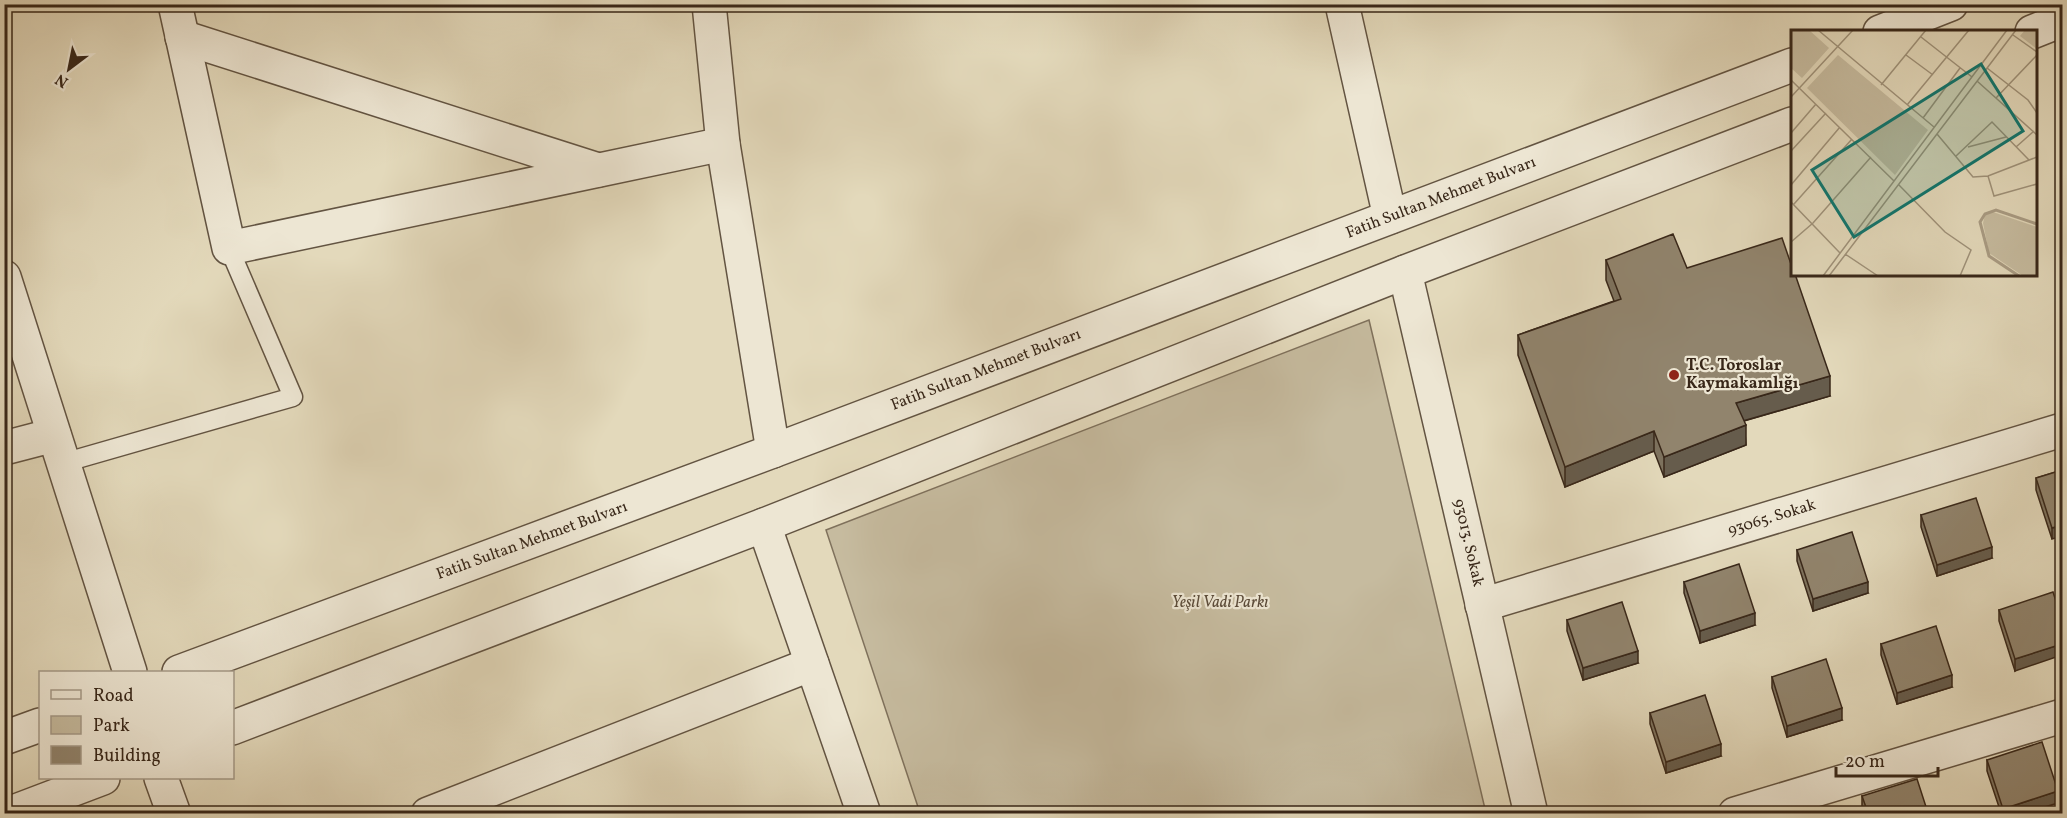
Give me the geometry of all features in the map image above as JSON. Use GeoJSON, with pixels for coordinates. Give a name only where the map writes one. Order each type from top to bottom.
{"type":"FeatureCollection","features":[{"type":"Feature","properties":{"kind":"street"},"geometry":{"type":"LineString","coordinates":[[175,4],[229,248],[723,144]]}},
{"type":"Feature","properties":{"kind":"street"},"geometry":{"type":"LineString","coordinates":[[709,4],[723,144],[773,451]]}},
{"type":"Feature","properties":{"kind":"street"},"geometry":{"type":"LineString","coordinates":[[1342,4],[1390,217]]}},
{"type":"Feature","properties":{"kind":"street"},"geometry":{"type":"LineString","coordinates":[[1885,30],[1951,4]]}},
{"type":"Feature","properties":{"kind":"street"},"geometry":{"type":"LineString","coordinates":[[2037,30],[2062,20]]}},
{"type":"Feature","properties":{"kind":"street"},"geometry":{"type":"LineString","coordinates":[[182,37],[599,170]]}},
{"type":"Feature","properties":{"kind":"street","name":"Fatih Sultan Mehmet Bulvarı"},"geometry":{"type":"LineString","coordinates":[[182,671],[773,451],[1791,65]]}},
{"type":"Feature","properties":{"kind":"street"},"geometry":{"type":"LineString","coordinates":[[234,727],[764,525],[1405,272],[1791,124]]}},
{"type":"Feature","properties":{"kind":"street","name":"93013. Sokak"},"geometry":{"type":"LineString","coordinates":[[1405,272],[1530,813]]}},
{"type":"Feature","properties":{"kind":"street"},"geometry":{"type":"LineString","coordinates":[[4,277],[130,671]]}},
{"type":"Feature","properties":{"kind":"street","name":"93065. Sokak"},"geometry":{"type":"LineString","coordinates":[[1482,605],[2062,430]]}},
{"type":"Feature","properties":{"kind":"street"},"geometry":{"type":"LineString","coordinates":[[4,448],[59,449]]}},
{"type":"Feature","properties":{"kind":"street"},"geometry":{"type":"LineString","coordinates":[[764,525],[864,813]]}},
{"type":"Feature","properties":{"kind":"street"},"geometry":{"type":"LineString","coordinates":[[429,813],[812,664]]}},
{"type":"Feature","properties":{"kind":"street"},"geometry":{"type":"LineString","coordinates":[[1735,813],[2062,716]]}},
{"type":"Feature","properties":{"kind":"street"},"geometry":{"type":"LineString","coordinates":[[4,738],[39,724]]}},
{"type":"Feature","properties":{"kind":"street"},"geometry":{"type":"LineString","coordinates":[[8,813],[98,779]]}},
{"type":"Feature","properties":{"kind":"street"},"geometry":{"type":"LineString","coordinates":[[162,779],[174,813]]}},
{"type":"Feature","properties":{"kind":"lane"},"geometry":{"type":"LineString","coordinates":[[59,449],[293,397],[229,248]]}},
{"type":"Feature","properties":{"kind":"green space","name":"Yeşil Vadi Parkı"},"geometry":{"type":"Polygon","coordinates":[[[1369,320],[1486,813],[920,813],[826,530],[1369,320]]]}},
{"type":"Feature","properties":{"kind":"building","name":"T.C. Toroslar Kaymakamlığı"},"geometry":{"type":"Polygon","coordinates":[[[1673,234],[1687,268],[1782,238],[1791,264],[1791,276],[1796,276],[1830,376],[1736,403],[1746,425],[1664,457],[1654,431],[1565,467],[1518,335],[1621,299],[1606,260],[1673,234]]]}},
{"type":"Feature","properties":{"kind":"building"},"geometry":{"type":"Polygon","coordinates":[[[2062,470],[2062,525],[2052,528],[2036,478],[2062,470]]]}},
{"type":"Feature","properties":{"kind":"building"},"geometry":{"type":"Polygon","coordinates":[[[1976,498],[1992,547],[1937,565],[1921,515],[1976,498]]]}},
{"type":"Feature","properties":{"kind":"building"},"geometry":{"type":"Polygon","coordinates":[[[1852,532],[1868,582],[1813,599],[1797,550],[1852,532]]]}},
{"type":"Feature","properties":{"kind":"building"},"geometry":{"type":"Polygon","coordinates":[[[1739,564],[1755,613],[1700,631],[1684,582],[1739,564]]]}},
{"type":"Feature","properties":{"kind":"building"},"geometry":{"type":"Polygon","coordinates":[[[2053,592],[2062,620],[2062,644],[2015,659],[1999,610],[2053,592]]]}},
{"type":"Feature","properties":{"kind":"building"},"geometry":{"type":"Polygon","coordinates":[[[1622,602],[1638,651],[1583,668],[1567,620],[1622,602]]]}},
{"type":"Feature","properties":{"kind":"building"},"geometry":{"type":"Polygon","coordinates":[[[1936,626],[1952,675],[1897,693],[1881,644],[1936,626]]]}},
{"type":"Feature","properties":{"kind":"building"},"geometry":{"type":"Polygon","coordinates":[[[1826,659],[1842,708],[1787,726],[1772,677],[1826,659]]]}},
{"type":"Feature","properties":{"kind":"building"},"geometry":{"type":"Polygon","coordinates":[[[1705,695],[1721,744],[1666,762],[1650,713],[1705,695]]]}},
{"type":"Feature","properties":{"kind":"building"},"geometry":{"type":"Polygon","coordinates":[[[2042,742],[2058,791],[2003,809],[1987,760],[2042,742]]]}},
{"type":"Feature","properties":{"kind":"building"},"geometry":{"type":"Polygon","coordinates":[[[1917,779],[1928,813],[1868,813],[1862,796],[1917,779]]]}},
{"type":"Feature","properties":{"kind":"building"},"geometry":{"type":"Polygon","coordinates":[[[1799,808],[1801,813],[1783,813],[1799,808]]]}},
{"type":"Feature","properties":{"kind":"place","name":"T.C. Toroslar Kaymakamlığı"},"geometry":{"type":"Point","coordinates":[1674,375]}}]}
